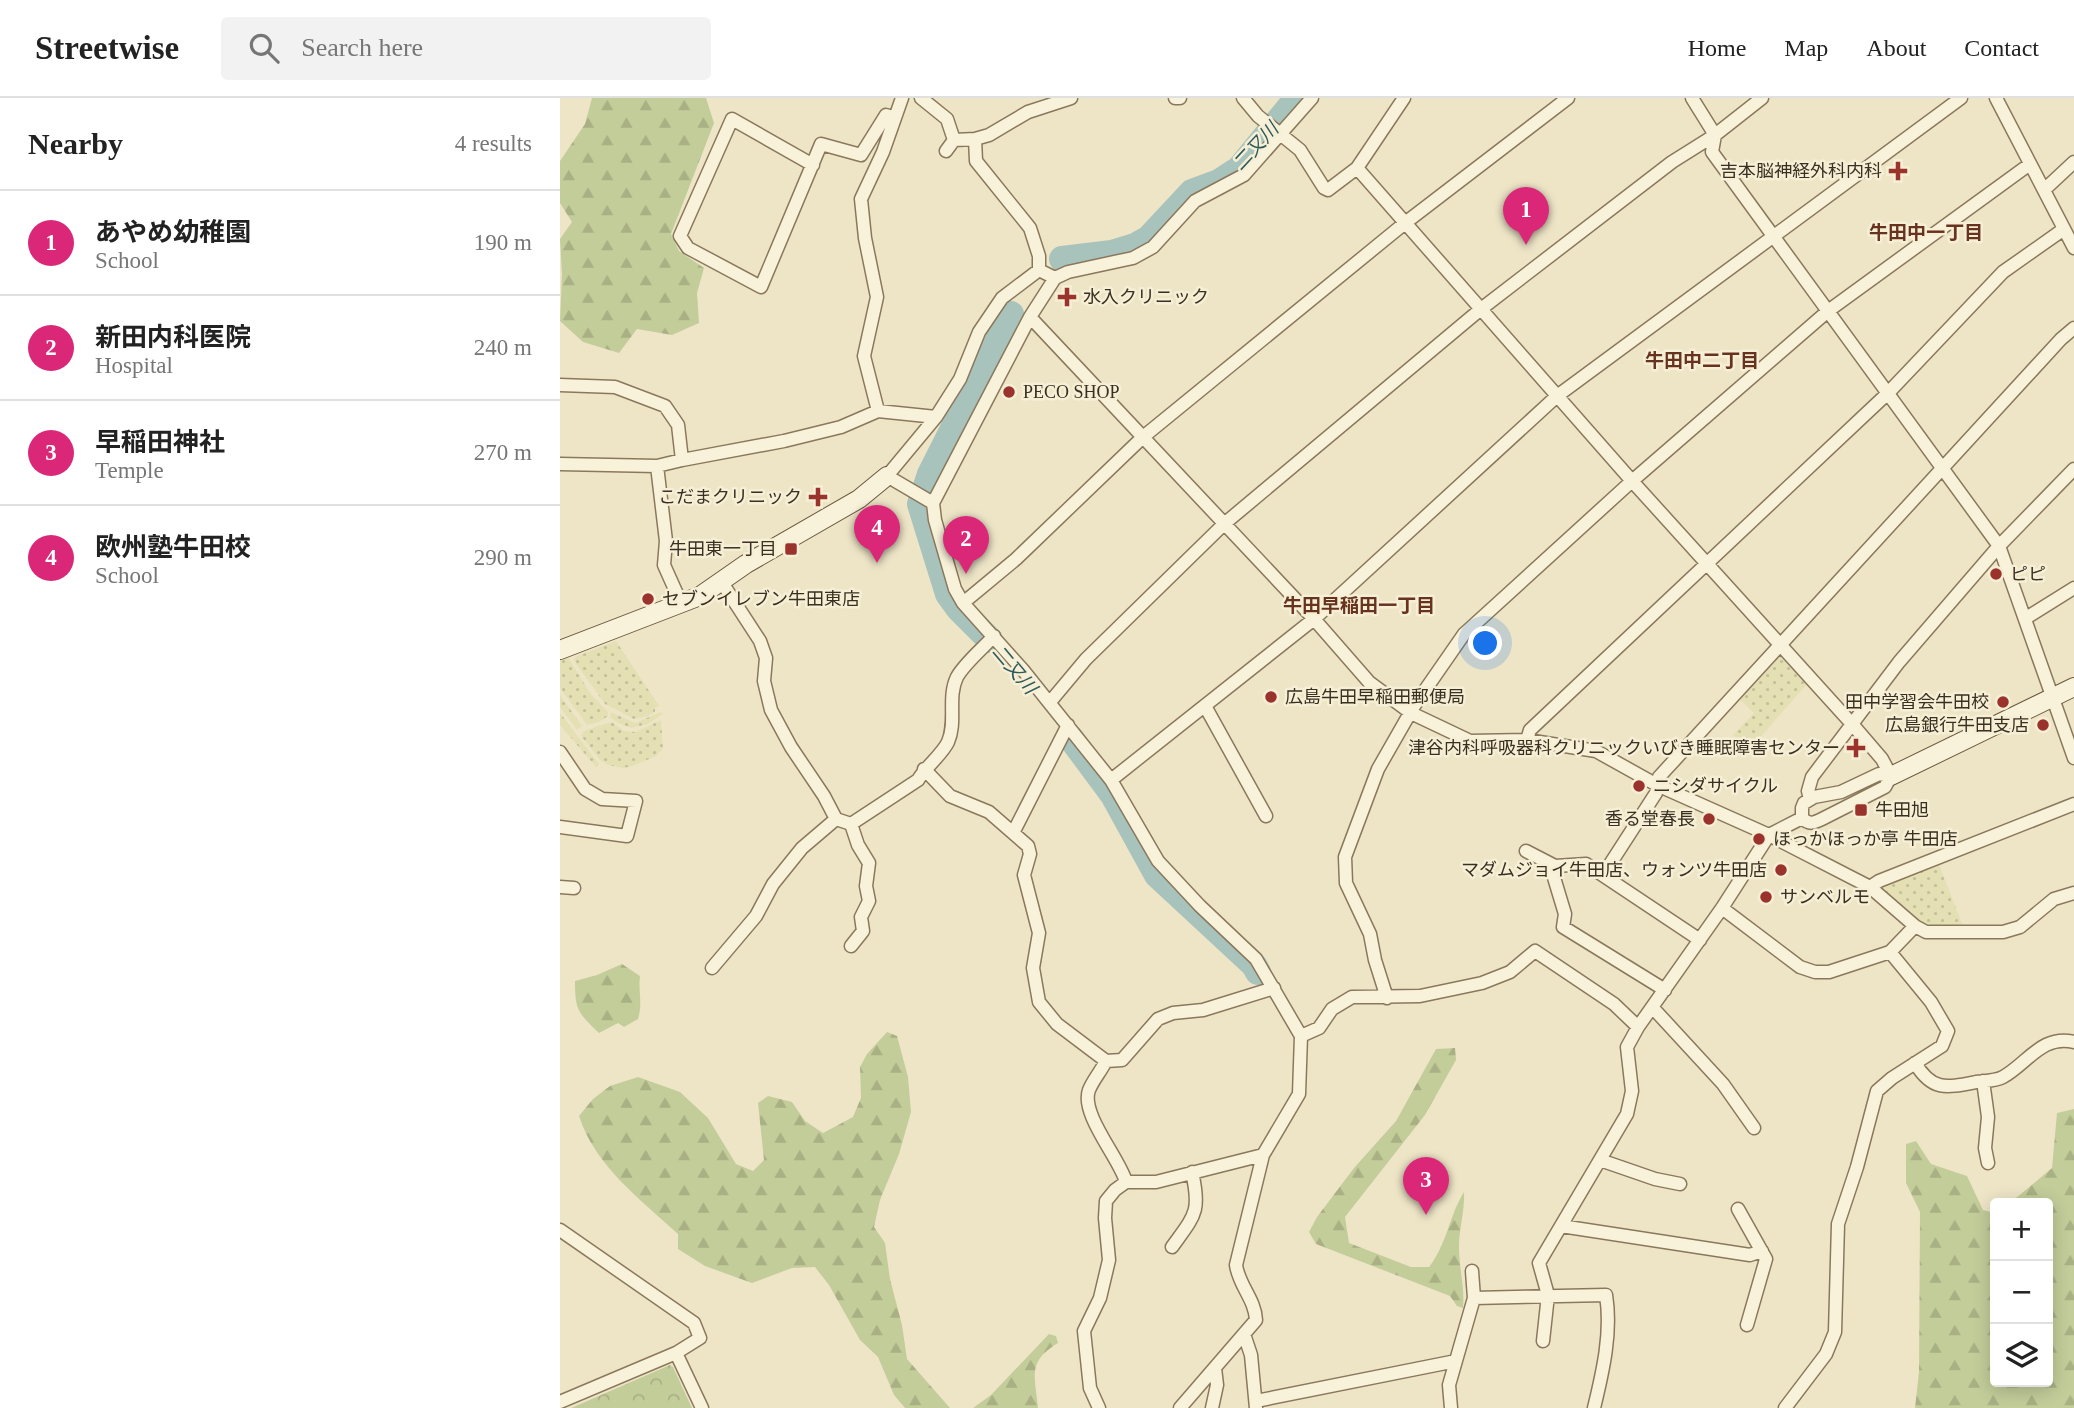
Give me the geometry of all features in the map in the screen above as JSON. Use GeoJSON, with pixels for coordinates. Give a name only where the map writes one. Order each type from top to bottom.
{"type":"FeatureCollection","features":[{"type":"Feature","properties":{"kind":"street"},"geometry":{"type":"LineString","coordinates":[[878,411],[864,356],[877,297],[860,198],[883,152],[902,98]]}},
{"type":"Feature","properties":{"kind":"street"},"geometry":{"type":"LineString","coordinates":[[920,98],[947,119],[954,140]]}},
{"type":"Feature","properties":{"kind":"street"},"geometry":{"type":"LineString","coordinates":[[954,140],[989,135],[1028,112],[1071,98]]}},
{"type":"Feature","properties":{"kind":"street"},"geometry":{"type":"LineString","coordinates":[[1243,98],[1258,116],[1300,150],[1324,188],[1328,190],[1357,168],[1404,98]]}},
{"type":"Feature","properties":{"kind":"street"},"geometry":{"type":"LineString","coordinates":[[1180,1408],[1256,1320],[1255,1305],[1238,1279],[1236,1265],[1262,1155],[1299,1094],[1301,1036],[1256,959],[1200,906],[1158,861],[1111,780],[1050,702],[963,603],[955,589],[935,520],[933,503],[1030,317],[1055,278],[1068,272],[1133,258],[1153,247],[1195,201],[1244,175],[1312,98]]}},
{"type":"Feature","properties":{"kind":"street"},"geometry":{"type":"LineString","coordinates":[[963,603],[1016,559],[1143,437],[1405,223],[1568,98]]}},
{"type":"Feature","properties":{"kind":"street"},"geometry":{"type":"LineString","coordinates":[[1692,98],[1715,135],[1712,152],[2000,546],[2074,758]]}},
{"type":"Feature","properties":{"kind":"street"},"geometry":{"type":"LineString","coordinates":[[1050,702],[1086,659],[1224,524],[1481,309],[1672,162],[1715,135],[1762,98]]}},
{"type":"Feature","properties":{"kind":"street"},"geometry":{"type":"LineString","coordinates":[[1111,780],[1314,620],[1557,396],[1961,98]]}},
{"type":"Feature","properties":{"kind":"street"},"geometry":{"type":"LineString","coordinates":[[1996,98],[2074,247]]}},
{"type":"Feature","properties":{"kind":"street"},"geometry":{"type":"LineString","coordinates":[[813,165],[732,119],[680,236],[688,248],[761,287],[813,165],[821,144],[861,155],[887,115],[895,118]]}},
{"type":"Feature","properties":{"kind":"street"},"geometry":{"type":"LineString","coordinates":[[975,139],[976,161],[1030,228],[1039,257],[1039,270]]}},
{"type":"Feature","properties":{"kind":"street"},"geometry":{"type":"LineString","coordinates":[[946,151],[954,140]]}},
{"type":"Feature","properties":{"kind":"street"},"geometry":{"type":"LineString","coordinates":[[2044,190],[2074,162]]}},
{"type":"Feature","properties":{"kind":"street"},"geometry":{"type":"LineString","coordinates":[[1387,998],[1370,934],[1346,883],[1345,857],[1378,769],[1411,713],[1464,634],[1632,481],[1828,311],[2030,164]]}},
{"type":"Feature","properties":{"kind":"street"},"geometry":{"type":"LineString","coordinates":[[1357,168],[1632,481],[1852,724],[1882,759],[1891,776]]}},
{"type":"Feature","properties":{"kind":"street"},"geometry":{"type":"LineString","coordinates":[[1527,740],[1530,730],[1888,393],[2003,272],[2064,229]]}},
{"type":"Feature","properties":{"kind":"street"},"geometry":{"type":"LineString","coordinates":[[1039,270],[1055,278]]}},
{"type":"Feature","properties":{"kind":"street"},"geometry":{"type":"LineString","coordinates":[[560,650],[701,596],[746,564],[859,499],[887,476],[936,417],[960,379],[979,332],[1002,298],[1039,270]]}},
{"type":"Feature","properties":{"kind":"street"},"geometry":{"type":"LineString","coordinates":[[1030,317],[1369,682],[1411,713],[1470,741],[1527,740],[1596,751],[1657,785],[1769,835],[1870,887],[1915,926],[1926,932],[2003,932],[2020,927],[2054,899],[2074,893]]}},
{"type":"Feature","properties":{"kind":"street"},"geometry":{"type":"LineString","coordinates":[[1603,875],[1656,793],[1658,777],[2074,328]]}},
{"type":"Feature","properties":{"kind":"street"},"geometry":{"type":"LineString","coordinates":[[560,385],[615,387],[665,406],[678,425],[681,460]]}},
{"type":"Feature","properties":{"kind":"street"},"geometry":{"type":"LineString","coordinates":[[560,464],[657,467],[681,460],[796,439],[841,427],[878,411],[936,417]]}},
{"type":"Feature","properties":{"kind":"street"},"geometry":{"type":"LineString","coordinates":[[657,467],[666,541],[664,565],[681,603]]}},
{"type":"Feature","properties":{"kind":"street"},"geometry":{"type":"LineString","coordinates":[[1810,799],[1810,782],[1899,662],[2000,546],[2074,469]]}},
{"type":"Feature","properties":{"kind":"street"},"geometry":{"type":"LineString","coordinates":[[887,476],[933,503]]}},
{"type":"Feature","properties":{"kind":"street"},"geometry":{"type":"LineString","coordinates":[[721,581],[761,642],[766,658],[764,681],[772,710],[791,747],[836,819],[852,824]]}},
{"type":"Feature","properties":{"kind":"street"},"geometry":{"type":"LineString","coordinates":[[2026,618],[2074,588]]}},
{"type":"Feature","properties":{"kind":"street"},"geometry":{"type":"LineString","coordinates":[[852,824],[918,780],[924,769],[947,745],[952,731],[953,695],[957,678],[994,636]]}},
{"type":"Feature","properties":{"kind":"street"},"geometry":{"type":"LineString","coordinates":[[1891,776],[1879,774],[1841,792],[1810,799],[1802,808],[1802,818],[1813,823],[1822,819],[1885,787],[1891,776],[2074,687]]}},
{"type":"Feature","properties":{"kind":"street"},"geometry":{"type":"LineString","coordinates":[[1205,706],[1266,816]]}},
{"type":"Feature","properties":{"kind":"street"},"geometry":{"type":"LineString","coordinates":[[1013,833],[1068,725]]}},
{"type":"Feature","properties":{"kind":"street"},"geometry":{"type":"LineString","coordinates":[[560,752],[585,789],[602,799],[636,801],[627,836],[560,827]]}},
{"type":"Feature","properties":{"kind":"street"},"geometry":{"type":"LineString","coordinates":[[924,769],[950,796],[989,812],[1028,846],[1030,854],[1024,875],[1039,933],[1033,968],[1039,1002],[1057,1024],[1107,1061],[1122,1060],[1158,1019],[1173,1013],[1203,1010],[1274,988]]}},
{"type":"Feature","properties":{"kind":"street"},"geometry":{"type":"LineString","coordinates":[[1870,887],[1879,880],[2074,804]]}},
{"type":"Feature","properties":{"kind":"street"},"geometry":{"type":"LineString","coordinates":[[1543,1341],[1548,1295],[1539,1263],[1627,1114],[1632,1091],[1627,1047],[1769,835],[1802,818]]}},
{"type":"Feature","properties":{"kind":"street"},"geometry":{"type":"LineString","coordinates":[[712,968],[756,916],[773,884],[802,848],[836,819]]}},
{"type":"Feature","properties":{"kind":"street"},"geometry":{"type":"LineString","coordinates":[[851,946],[863,931],[861,916],[869,901],[866,886],[869,863],[858,845],[852,824]]}},
{"type":"Feature","properties":{"kind":"street"},"geometry":{"type":"LineString","coordinates":[[1526,851],[1555,866],[1586,864],[1700,940]]}},
{"type":"Feature","properties":{"kind":"street"},"geometry":{"type":"LineString","coordinates":[[1555,866],[1552,871],[1565,915],[1563,927],[1665,990]]}},
{"type":"Feature","properties":{"kind":"street"},"geometry":{"type":"LineString","coordinates":[[560,887],[574,888]]}},
{"type":"Feature","properties":{"kind":"street"},"geometry":{"type":"LineString","coordinates":[[1722,908],[1800,967],[1815,972],[1829,972],[1890,951],[1915,926]]}},
{"type":"Feature","properties":{"kind":"street"},"geometry":{"type":"LineString","coordinates":[[1301,1036],[1318,1028],[1332,1009],[1352,997],[1420,996],[1482,983],[1510,972],[1535,951],[1615,1004],[1638,1027]]}},
{"type":"Feature","properties":{"kind":"street"},"geometry":{"type":"LineString","coordinates":[[1785,1408],[1826,1354],[1835,1332],[1838,1224],[1857,1167],[1877,1091],[1892,1077],[1942,1046],[1948,1031],[1931,1002],[1890,951]]}},
{"type":"Feature","properties":{"kind":"street"},"geometry":{"type":"LineString","coordinates":[[1653,1008],[1723,1084],[1754,1128]]}},
{"type":"Feature","properties":{"kind":"street"},"geometry":{"type":"LineString","coordinates":[[1915,1063],[1925,1080],[1940,1087],[1954,1087],[2002,1078],[2033,1052],[2052,1042],[2074,1042]]}},
{"type":"Feature","properties":{"kind":"street"},"geometry":{"type":"LineString","coordinates":[[1107,1061],[1088,1092],[1088,1105],[1105,1145],[1122,1169],[1126,1182]]}},
{"type":"Feature","properties":{"kind":"street"},"geometry":{"type":"LineString","coordinates":[[1983,1081],[1988,1117],[1985,1148],[1988,1163]]}},
{"type":"Feature","properties":{"kind":"street"},"geometry":{"type":"LineString","coordinates":[[1099,1408],[1090,1388],[1084,1332],[1100,1298],[1109,1260],[1106,1201],[1126,1182],[1156,1182],[1262,1155]]}},
{"type":"Feature","properties":{"kind":"street"},"geometry":{"type":"LineString","coordinates":[[1600,1160],[1655,1179],[1680,1184]]}},
{"type":"Feature","properties":{"kind":"street"},"geometry":{"type":"LineString","coordinates":[[1172,1247],[1195,1214],[1198,1198],[1192,1172]]}},
{"type":"Feature","properties":{"kind":"street"},"geometry":{"type":"LineString","coordinates":[[1738,1209],[1766,1259],[1747,1325]]}},
{"type":"Feature","properties":{"kind":"street"},"geometry":{"type":"LineString","coordinates":[[1560,1226],[1750,1255],[1762,1251]]}},
{"type":"Feature","properties":{"kind":"street"},"geometry":{"type":"LineString","coordinates":[[560,1230],[694,1323],[700,1338],[676,1353],[560,1402]]}},
{"type":"Feature","properties":{"kind":"street"},"geometry":{"type":"LineString","coordinates":[[1451,1408],[1449,1385],[1474,1298],[1472,1272]]}},
{"type":"Feature","properties":{"kind":"street"},"geometry":{"type":"LineString","coordinates":[[1474,1298],[1606,1295],[1608,1308],[1604,1365],[1594,1408]]}},
{"type":"Feature","properties":{"kind":"street"},"geometry":{"type":"LineString","coordinates":[[1244,1334],[1251,1355],[1256,1405],[1456,1361]]}},
{"type":"Feature","properties":{"kind":"street"},"geometry":{"type":"LineString","coordinates":[[676,1353],[702,1408]]}},
{"type":"Feature","properties":{"kind":"street"},"geometry":{"type":"LineString","coordinates":[[1212,1408],[1217,1385],[1215,1367]]}},
{"type":"Feature","properties":{"kind":"shaded area"},"geometry":{"type":"Polygon","coordinates":[[[616,641],[659,706],[648,716],[634,719],[605,704],[574,661],[575,657],[616,641]]]}},
{"type":"Feature","properties":{"kind":"shaded area"},"geometry":{"type":"Polygon","coordinates":[[[1782,654],[1808,683],[1749,750],[1733,735],[1754,713],[1737,697],[1774,657],[1782,654]]]}},
{"type":"Feature","properties":{"kind":"shaded area"},"geometry":{"type":"Polygon","coordinates":[[[568,657],[590,693],[608,712],[608,716],[599,722],[587,725],[560,688],[560,660],[568,657]]]}},
{"type":"Feature","properties":{"kind":"shaded area"},"geometry":{"type":"Polygon","coordinates":[[[560,695],[582,726],[577,730],[560,707],[560,695]]]}},
{"type":"Feature","properties":{"kind":"shaded area"},"geometry":{"type":"Polygon","coordinates":[[[611,712],[635,723],[661,712],[663,714],[648,724],[631,728],[610,717],[611,712]]]}},
{"type":"Feature","properties":{"kind":"shaded area"},"geometry":{"type":"Polygon","coordinates":[[[560,713],[599,764],[596,767],[560,725],[560,713]]]}},
{"type":"Feature","properties":{"kind":"shaded area"},"geometry":{"type":"Polygon","coordinates":[[[661,720],[663,748],[656,756],[623,768],[600,760],[581,736],[584,731],[612,722],[624,731],[635,732],[661,720]]]}},
{"type":"Feature","properties":{"kind":"shaded area"},"geometry":{"type":"Polygon","coordinates":[[[1938,862],[1963,926],[1924,925],[1880,890],[1882,885],[1938,862]]]}},
{"type":"Feature","properties":{"kind":"green space"},"geometry":{"type":"Polygon","coordinates":[[[592,98],[706,98],[714,123],[671,234],[679,251],[704,268],[697,293],[699,323],[672,335],[637,329],[619,353],[583,342],[560,321],[560,239],[572,222],[560,203],[560,161],[585,124],[592,98]]]}},
{"type":"Feature","properties":{"kind":"green space"},"geometry":{"type":"Polygon","coordinates":[[[622,964],[640,976],[638,1019],[624,1027],[618,1023],[599,1033],[579,1010],[575,981],[622,964]]]}},
{"type":"Feature","properties":{"kind":"green space"},"geometry":{"type":"Polygon","coordinates":[[[887,1032],[897,1036],[908,1077],[911,1112],[899,1154],[880,1200],[874,1227],[885,1243],[907,1359],[950,1408],[905,1408],[894,1395],[878,1357],[860,1340],[829,1285],[815,1267],[792,1268],[752,1283],[705,1266],[678,1249],[678,1234],[607,1166],[586,1134],[579,1116],[593,1099],[610,1086],[638,1077],[680,1092],[708,1118],[736,1164],[753,1171],[764,1160],[758,1103],[768,1096],[792,1102],[805,1121],[823,1133],[853,1117],[861,1098],[860,1067],[867,1054],[887,1032]]]}},
{"type":"Feature","properties":{"kind":"green space"},"geometry":{"type":"Polygon","coordinates":[[[1455,1048],[1456,1060],[1425,1115],[1345,1217],[1349,1243],[1411,1267],[1429,1267],[1440,1249],[1464,1192],[1459,1247],[1463,1308],[1457,1306],[1450,1296],[1316,1244],[1309,1232],[1354,1168],[1396,1121],[1436,1049],[1455,1048]]]}},
{"type":"Feature","properties":{"kind":"green space"},"geometry":{"type":"Polygon","coordinates":[[[2074,1109],[2074,1408],[1915,1408],[1919,1372],[1920,1212],[1906,1183],[1906,1144],[1916,1141],[1931,1164],[1967,1176],[1983,1210],[1990,1212],[1990,1387],[2053,1387],[2053,1198],[2016,1198],[2052,1168],[2057,1113],[2074,1109]]]}},
{"type":"Feature","properties":{"kind":"green space"},"geometry":{"type":"Polygon","coordinates":[[[1049,1334],[1056,1336],[1058,1343],[1037,1363],[1035,1378],[1038,1408],[973,1408],[991,1395],[1049,1334]]]}},
{"type":"Feature","properties":{"kind":"green space"},"geometry":{"type":"Polygon","coordinates":[[[670,1365],[692,1408],[571,1408],[670,1365]]]}},
{"type":"Feature","properties":{"kind":"waterway","name":"二又川"},"geometry":{"type":"LineString","coordinates":[[1062,259],[1112,253],[1135,246],[1149,238],[1192,192],[1219,182],[1239,169],[1297,98]]}},
{"type":"Feature","properties":{"kind":"waterway","name":"二又川"},"geometry":{"type":"LineString","coordinates":[[990,640],[948,594],[920,504],[930,474],[1011,314]]}},
{"type":"Feature","properties":{"kind":"waterway","name":"二又川"},"geometry":{"type":"LineString","coordinates":[[1070,737],[1113,795],[1157,875],[1254,965],[1258,972]]}},
{"type":"Feature","properties":{"kind":"place","name":"吉本脳神経外科内科"},"geometry":{"type":"Point","coordinates":[1898,171]}},
{"type":"Feature","properties":{"kind":"place","name":"あやめ幼稚園"},"geometry":{"type":"Point","coordinates":[1526,245]}},
{"type":"Feature","properties":{"kind":"place","name":"水入クリニック"},"geometry":{"type":"Point","coordinates":[1067,297]}},
{"type":"Feature","properties":{"kind":"place","name":"PECO SHOP"},"geometry":{"type":"Point","coordinates":[1009,392]}},
{"type":"Feature","properties":{"kind":"place","name":"こだまクリニック"},"geometry":{"type":"Point","coordinates":[818,497]}},
{"type":"Feature","properties":{"kind":"place","name":"牛田東一丁目"},"geometry":{"type":"Point","coordinates":[791,549]}},
{"type":"Feature","properties":{"kind":"place","name":"欧州塾牛田校"},"geometry":{"type":"Point","coordinates":[877,563]}},
{"type":"Feature","properties":{"kind":"place","name":"新田内科医院"},"geometry":{"type":"Point","coordinates":[966,574]}},
{"type":"Feature","properties":{"kind":"place","name":"ピピ"},"geometry":{"type":"Point","coordinates":[1996,574]}},
{"type":"Feature","properties":{"kind":"place","name":"セブンイレブン牛田東店"},"geometry":{"type":"Point","coordinates":[648,599]}},
{"type":"Feature","properties":{"kind":"place","name":"広島牛田早稲田郵便局"},"geometry":{"type":"Point","coordinates":[1271,697]}},
{"type":"Feature","properties":{"kind":"place","name":"田中学習会牛田校"},"geometry":{"type":"Point","coordinates":[2003,702]}},
{"type":"Feature","properties":{"kind":"place","name":"広島銀行牛田支店"},"geometry":{"type":"Point","coordinates":[2043,725]}},
{"type":"Feature","properties":{"kind":"place","name":"津谷内科呼吸器科クリニックいびき睡眠障害センター"},"geometry":{"type":"Point","coordinates":[1856,748]}},
{"type":"Feature","properties":{"kind":"place","name":"ニシダサイクル"},"geometry":{"type":"Point","coordinates":[1639,786]}},
{"type":"Feature","properties":{"kind":"place","name":"牛田旭"},"geometry":{"type":"Point","coordinates":[1861,810]}},
{"type":"Feature","properties":{"kind":"place","name":"香る堂春長"},"geometry":{"type":"Point","coordinates":[1709,819]}},
{"type":"Feature","properties":{"kind":"place","name":"ほっかほっか亭 牛田店"},"geometry":{"type":"Point","coordinates":[1759,839]}},
{"type":"Feature","properties":{"kind":"place","name":"マダムジョイ牛田店、ウォンツ牛田店"},"geometry":{"type":"Point","coordinates":[1781,870]}},
{"type":"Feature","properties":{"kind":"place","name":"サンベルモ"},"geometry":{"type":"Point","coordinates":[1766,897]}},
{"type":"Feature","properties":{"kind":"place","name":"早稲田神社"},"geometry":{"type":"Point","coordinates":[1426,1215]}},
{"type":"Feature","properties":{"kind":"district","name":"牛田中一丁目"},"geometry":{"type":"Point","coordinates":[1926,232]}},
{"type":"Feature","properties":{"kind":"district","name":"牛田中二丁目"},"geometry":{"type":"Point","coordinates":[1702,360]}},
{"type":"Feature","properties":{"kind":"district","name":"牛田早稲田一丁目"},"geometry":{"type":"Point","coordinates":[1359,605]}}]}
